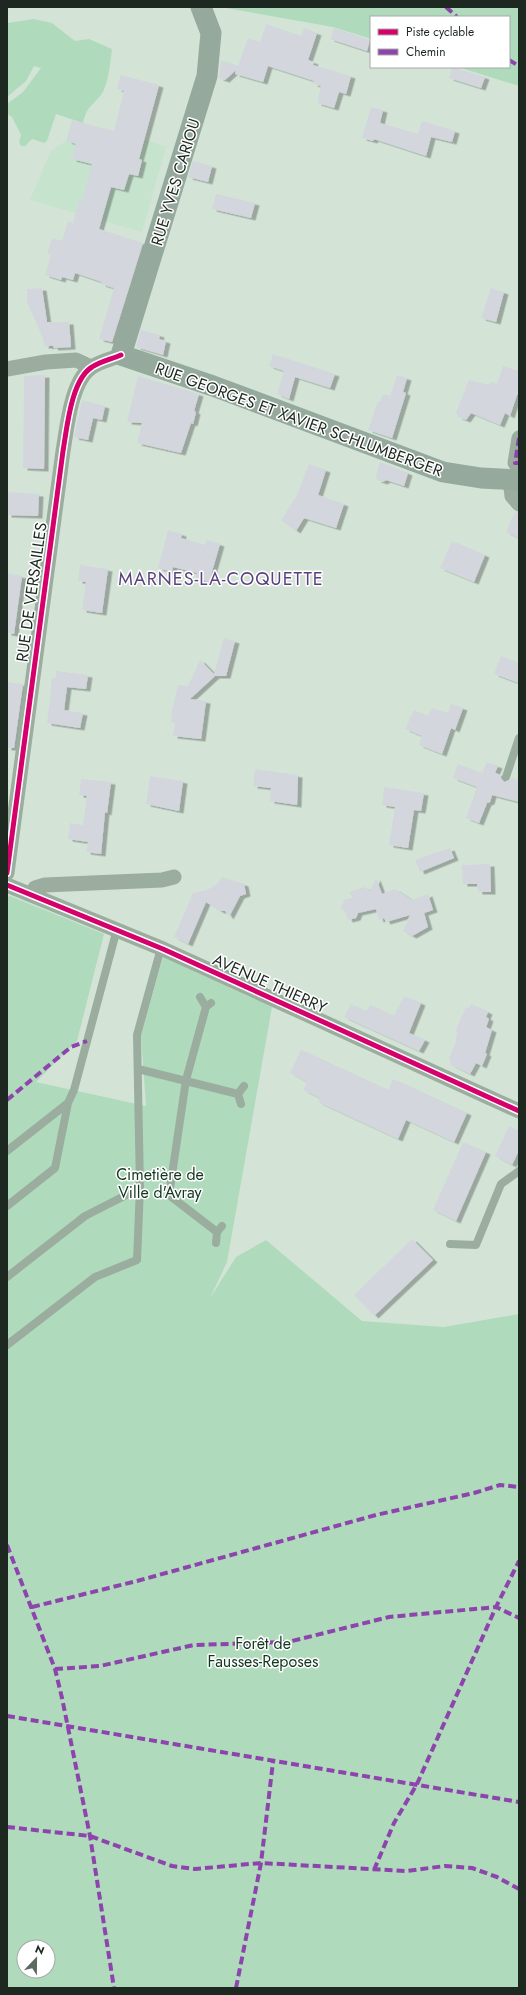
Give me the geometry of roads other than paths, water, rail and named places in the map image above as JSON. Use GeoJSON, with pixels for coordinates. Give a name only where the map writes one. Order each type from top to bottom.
{"type":"FeatureCollection","features":[{"type":"Feature","properties":{"kind":"main road","name":"RUE YVES CARIOU"},"geometry":{"type":"LineString","coordinates":[[121,356],[207,76],[212,33],[202,7]]}},
{"type":"Feature","properties":{"kind":"main road","name":"RUE GEORGES ET XAVIER SCHLUMBERGER"},"geometry":{"type":"LineString","coordinates":[[121,356],[213,386],[443,472],[481,478],[516,472]]}},
{"type":"Feature","properties":{"kind":"street"},"geometry":{"type":"LineString","coordinates":[[7,368],[46,362],[76,360],[91,367],[121,356]]}},
{"type":"Feature","properties":{"kind":"street","name":"RUE DE VERSAILLES"},"geometry":{"type":"LineString","coordinates":[[7,872],[63,451],[76,389],[80,380],[91,367]]}},
{"type":"Feature","properties":{"kind":"street"},"geometry":{"type":"LineString","coordinates":[[519,438],[512,496],[519,504]]}},
{"type":"Feature","properties":{"kind":"street"},"geometry":{"type":"LineString","coordinates":[[32,895],[35,888],[45,885],[162,880],[174,877]]}},
{"type":"Feature","properties":{"kind":"street","name":"AVENUE THIERRY"},"geometry":{"type":"LineString","coordinates":[[7,885],[117,929],[518,1106]]}},
{"type":"Feature","properties":{"kind":"lane"},"geometry":{"type":"LineString","coordinates":[[506,777],[519,738]]}},
{"type":"Feature","properties":{"kind":"lane"},"geometry":{"type":"LineString","coordinates":[[7,1206],[55,1168],[68,1103],[74,1090],[117,929]]}},
{"type":"Feature","properties":{"kind":"lane"},"geometry":{"type":"LineString","coordinates":[[7,1345],[95,1277],[137,1260],[140,1188],[137,1035],[160,948]]}},
{"type":"Feature","properties":{"kind":"lane"},"geometry":{"type":"LineString","coordinates":[[200,997],[208,1005],[186,1080],[169,1195],[220,1229],[216,1243]]}},
{"type":"Feature","properties":{"kind":"lane"},"geometry":{"type":"LineString","coordinates":[[138,1069],[238,1094]]}},
{"type":"Feature","properties":{"kind":"lane"},"geometry":{"type":"LineString","coordinates":[[238,1094],[244,1086]]}},
{"type":"Feature","properties":{"kind":"lane"},"geometry":{"type":"LineString","coordinates":[[238,1094],[241,1104]]}},
{"type":"Feature","properties":{"kind":"lane"},"geometry":{"type":"LineString","coordinates":[[7,1151],[68,1103]]}},
{"type":"Feature","properties":{"kind":"lane"},"geometry":{"type":"LineString","coordinates":[[450,1244],[476,1245],[501,1184],[519,1171]]}},
{"type":"Feature","properties":{"kind":"lane"},"geometry":{"type":"LineString","coordinates":[[7,1277],[85,1216],[140,1188]]}},
{"type":"Feature","properties":{"kind":"district","name":"MARNES-LA-COQUETTE"},"geometry":{"type":"Point","coordinates":[221,579]}},
{"type":"Feature","properties":{"kind":"park label","name":"Cimetière de Ville d'Avray"},"geometry":{"type":"Point","coordinates":[160,1183]}},
{"type":"Feature","properties":{"kind":"park label","name":"Forêt de Fausses-Reposes"},"geometry":{"type":"Point","coordinates":[263,1652]}}]}
